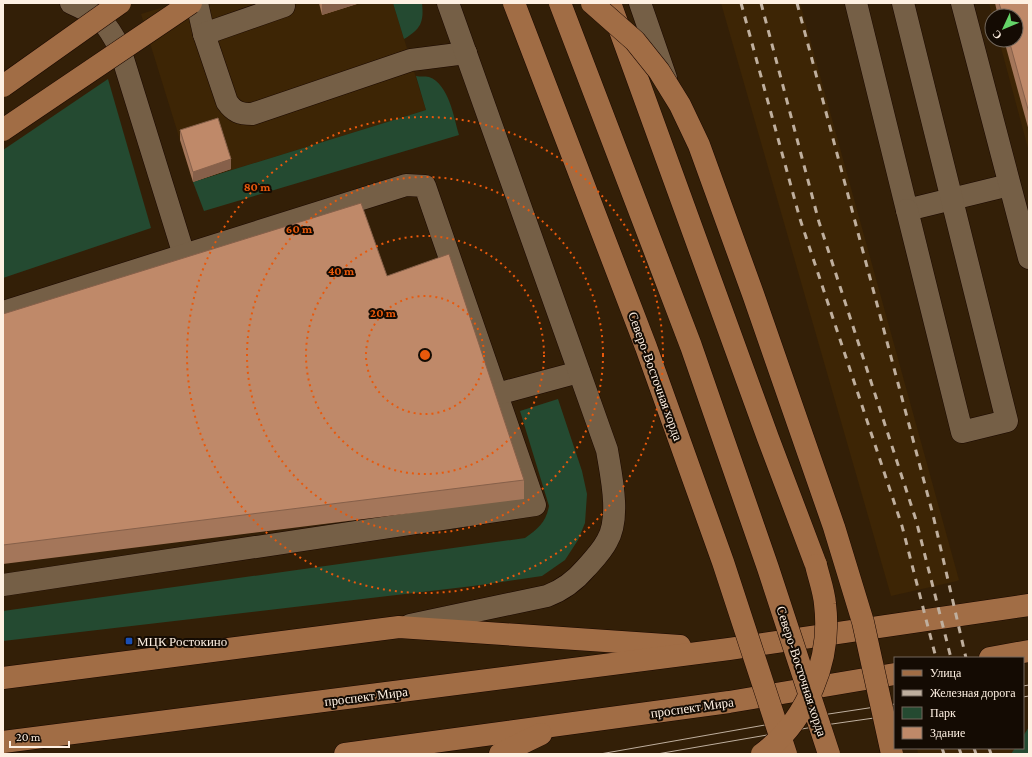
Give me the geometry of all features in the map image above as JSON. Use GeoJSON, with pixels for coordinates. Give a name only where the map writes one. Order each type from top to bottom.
{"type":"FeatureCollection","features":[{"type":"Feature","properties":{"kind":"main road"},"geometry":{"type":"LineString","coordinates":[[3,86],[120,3]]}},
{"type":"Feature","properties":{"kind":"main road"},"geometry":{"type":"LineString","coordinates":[[3,130],[191,3]]}},
{"type":"Feature","properties":{"kind":"main road","name":"Северо-Восточная хорда"},"geometry":{"type":"LineString","coordinates":[[514,3],[646,347],[723,562],[786,754]]}},
{"type":"Feature","properties":{"kind":"main road","name":"Северо-Восточная хорда"},"geometry":{"type":"LineString","coordinates":[[560,3],[691,346],[768,568],[829,754]]}},
{"type":"Feature","properties":{"kind":"main road"},"geometry":{"type":"LineString","coordinates":[[592,3],[635,41],[659,71],[680,105],[699,145],[753,294],[834,527],[863,622],[892,754]]}},
{"type":"Feature","properties":{"kind":"main road"},"geometry":{"type":"LineString","coordinates":[[610,3],[768,438],[816,565],[826,603],[826,636],[819,674],[805,705],[789,728],[762,754]]}},
{"type":"Feature","properties":{"kind":"main road","name":"проспект Мира"},"geometry":{"type":"LineString","coordinates":[[3,742],[729,650],[1029,606]]}},
{"type":"Feature","properties":{"kind":"main road","name":"проспект Мира"},"geometry":{"type":"LineString","coordinates":[[3,678],[399,627],[729,650]]}},
{"type":"Feature","properties":{"kind":"main road"},"geometry":{"type":"LineString","coordinates":[[996,657],[1029,652]]}},
{"type":"Feature","properties":{"kind":"main road","name":"проспект Мира"},"geometry":{"type":"LineString","coordinates":[[345,754],[730,702],[894,674]]}},
{"type":"Feature","properties":{"kind":"main road"},"geometry":{"type":"LineString","coordinates":[[500,754],[560,725]]}},
{"type":"Feature","properties":{"kind":"street"},"geometry":{"type":"LineString","coordinates":[[71,3],[92,12],[103,20],[112,32],[120,50],[184,255]]}},
{"type":"Feature","properties":{"kind":"street"},"geometry":{"type":"LineString","coordinates":[[197,3],[204,34],[227,102],[233,110],[243,114],[252,114],[411,60],[466,53]]}},
{"type":"Feature","properties":{"kind":"street"},"geometry":{"type":"LineString","coordinates":[[399,627],[547,596],[558,592],[572,583],[608,540],[614,520],[613,483],[607,450],[448,3]]}},
{"type":"Feature","properties":{"kind":"street"},"geometry":{"type":"LineString","coordinates":[[640,3],[800,456]]}},
{"type":"Feature","properties":{"kind":"street"},"geometry":{"type":"LineString","coordinates":[[856,3],[962,432],[1007,421],[904,3]]}},
{"type":"Feature","properties":{"kind":"street"},"geometry":{"type":"LineString","coordinates":[[962,3],[1029,258]]}},
{"type":"Feature","properties":{"kind":"street"},"geometry":{"type":"LineString","coordinates":[[204,34],[284,6]]}},
{"type":"Feature","properties":{"kind":"street"},"geometry":{"type":"LineString","coordinates":[[3,312],[406,185],[425,186],[535,505],[3,586]]}},
{"type":"Feature","properties":{"kind":"street"},"geometry":{"type":"LineString","coordinates":[[907,210],[1009,185]]}},
{"type":"Feature","properties":{"kind":"street"},"geometry":{"type":"LineString","coordinates":[[497,394],[579,372]]}},
{"type":"Feature","properties":{"kind":"shaded area"},"geometry":{"type":"Polygon","coordinates":[[[177,3],[393,3],[426,110],[193,182],[141,14],[177,3]]]}},
{"type":"Feature","properties":{"kind":"shaded area"},"geometry":{"type":"Polygon","coordinates":[[[721,3],[800,3],[959,580],[957,581],[891,596],[721,3]]]}},
{"type":"Feature","properties":{"kind":"shaded area"},"geometry":{"type":"Polygon","coordinates":[[[989,3],[1029,3],[1029,152],[1001,48],[1024,48],[1024,8],[990,8],[989,3]]]}},
{"type":"Feature","properties":{"kind":"shaded area"},"geometry":{"type":"Polygon","coordinates":[[[917,749],[1024,749],[1029,754],[918,754],[917,749]]]}},
{"type":"Feature","properties":{"kind":"green space"},"geometry":{"type":"Polygon","coordinates":[[[393,3],[422,3],[422,20],[418,28],[404,39],[393,3]]]}},
{"type":"Feature","properties":{"kind":"green space"},"geometry":{"type":"Polygon","coordinates":[[[416,76],[429,77],[436,81],[441,87],[450,102],[459,135],[204,211],[193,182],[426,110],[416,76]]]}},
{"type":"Feature","properties":{"kind":"green space"},"geometry":{"type":"Polygon","coordinates":[[[108,79],[151,228],[3,278],[3,150],[108,79]]]}},
{"type":"Feature","properties":{"kind":"green space"},"geometry":{"type":"Polygon","coordinates":[[[558,399],[582,471],[587,494],[585,523],[578,540],[565,560],[542,576],[473,586],[3,641],[3,611],[525,538],[544,521],[549,506],[520,411],[558,399]]]}},
{"type":"Feature","properties":{"kind":"green space"},"geometry":{"type":"Polygon","coordinates":[[[1029,727],[1029,754],[1011,754],[1014,749],[1024,749],[1024,734],[1029,727]]]}},
{"type":"Feature","properties":{"kind":"building"},"geometry":{"type":"Polygon","coordinates":[[[999,3],[1029,3],[1029,113],[1011,48],[1024,48],[1024,8],[1001,8],[999,3]]]}},
{"type":"Feature","properties":{"kind":"building"},"geometry":{"type":"Polygon","coordinates":[[[218,118],[231,159],[193,172],[180,130],[218,118]]]}},
{"type":"Feature","properties":{"kind":"building"},"geometry":{"type":"Polygon","coordinates":[[[361,203],[387,276],[449,254],[524,480],[3,545],[3,314],[361,203]]]}},
{"type":"Feature","properties":{"kind":"tram line"},"geometry":{"type":"LineString","coordinates":[[1024,686],[1029,685]]}},
{"type":"Feature","properties":{"kind":"tram line"},"geometry":{"type":"LineString","coordinates":[[1024,697],[1029,696]]}},
{"type":"Feature","properties":{"kind":"tram line"},"geometry":{"type":"LineString","coordinates":[[600,754],[822,715],[894,704]]}},
{"type":"Feature","properties":{"kind":"tram line"},"geometry":{"type":"LineString","coordinates":[[657,754],[825,725],[894,715]]}},
{"type":"Feature","properties":{"kind":"railway"},"geometry":{"type":"LineString","coordinates":[[741,3],[800,219],[902,526],[936,657]]}},
{"type":"Feature","properties":{"kind":"railway"},"geometry":{"type":"LineString","coordinates":[[761,3],[819,222],[916,520],[951,657]]}},
{"type":"Feature","properties":{"kind":"railway"},"geometry":{"type":"LineString","coordinates":[[797,3],[933,515],[966,657]]}},
{"type":"Feature","properties":{"kind":"railway"},"geometry":{"type":"LineString","coordinates":[[942,749],[944,754]]}},
{"type":"Feature","properties":{"kind":"railway"},"geometry":{"type":"LineString","coordinates":[[959,749],[961,754]]}},
{"type":"Feature","properties":{"kind":"railway"},"geometry":{"type":"LineString","coordinates":[[974,749],[976,754]]}},
{"type":"Feature","properties":{"kind":"railway"},"geometry":{"type":"LineString","coordinates":[[989,749],[991,754]]}},
{"type":"Feature","properties":{"kind":"place","name":"МЦК Ростокино"},"geometry":{"type":"Point","coordinates":[129,641]}}]}
